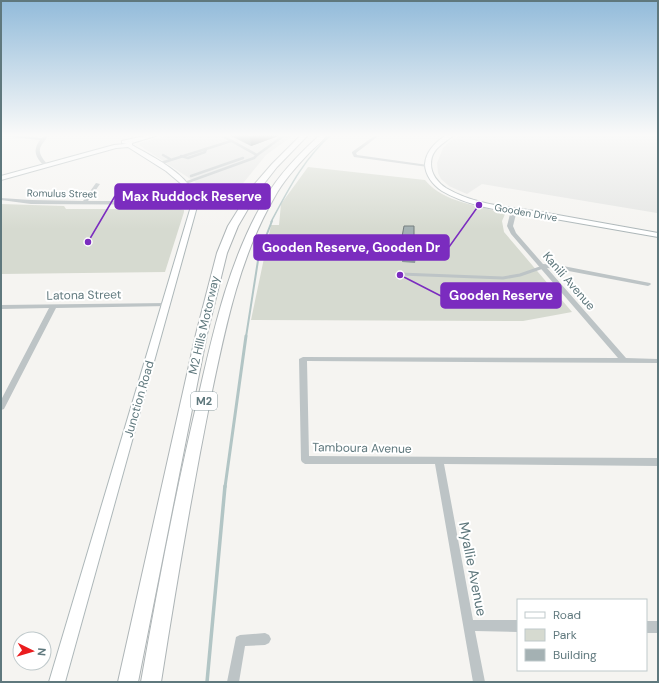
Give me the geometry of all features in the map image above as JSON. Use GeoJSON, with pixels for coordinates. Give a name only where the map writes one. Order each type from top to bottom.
{"type":"FeatureCollection","features":[{"type":"Feature","properties":{"kind":"highway","name":"M2 Hills Motorway"},"geometry":{"type":"LineString","coordinates":[[128,682],[142,608],[216,272],[224,245],[236,220],[261,181],[274,166]]}},
{"type":"Feature","properties":{"kind":"highway","name":"M2 Hills Motorway"},"geometry":{"type":"LineString","coordinates":[[151,682],[173,551],[200,416],[237,273],[246,246],[269,198],[293,166]]}},
{"type":"Feature","properties":{"kind":"street"},"geometry":{"type":"LineString","coordinates":[[1,178],[46,166]]}},
{"type":"Feature","properties":{"kind":"street"},"geometry":{"type":"LineString","coordinates":[[160,166],[185,183],[193,192],[195,203]]}},
{"type":"Feature","properties":{"kind":"street","name":"Gooden Drive"},"geometry":{"type":"LineString","coordinates":[[428,166],[433,180],[450,193],[473,201],[514,210],[658,235]]}},
{"type":"Feature","properties":{"kind":"street"},"geometry":{"type":"LineString","coordinates":[[85,202],[98,184]]}},
{"type":"Feature","properties":{"kind":"street","name":"Romulus Street"},"geometry":{"type":"LineString","coordinates":[[1,199],[18,201],[195,203]]}},
{"type":"Feature","properties":{"kind":"street","name":"Junction Road"},"geometry":{"type":"LineString","coordinates":[[57,682],[167,305],[195,203]]}},
{"type":"Feature","properties":{"kind":"street","name":"Kanili Avenue"},"geometry":{"type":"LineString","coordinates":[[514,210],[510,226],[511,229],[624,361]]}},
{"type":"Feature","properties":{"kind":"street"},"geometry":{"type":"LineString","coordinates":[[542,267],[558,267],[648,284]]}},
{"type":"Feature","properties":{"kind":"street","name":"Latona Street"},"geometry":{"type":"LineString","coordinates":[[1,307],[167,305]]}},
{"type":"Feature","properties":{"kind":"street"},"geometry":{"type":"LineString","coordinates":[[1,407],[54,306]]}},
{"type":"Feature","properties":{"kind":"street","name":"Tamboura Avenue"},"geometry":{"type":"LineString","coordinates":[[658,361],[303,359],[305,460],[658,462]]}},
{"type":"Feature","properties":{"kind":"street"},"geometry":{"type":"LineString","coordinates":[[1,389],[10,389]]}},
{"type":"Feature","properties":{"kind":"street","name":"Myallie Avenue"},"geometry":{"type":"LineString","coordinates":[[439,461],[470,625],[479,682]]}},
{"type":"Feature","properties":{"kind":"street"},"geometry":{"type":"LineString","coordinates":[[470,625],[517,626]]}},
{"type":"Feature","properties":{"kind":"street"},"geometry":{"type":"LineString","coordinates":[[647,627],[658,627]]}},
{"type":"Feature","properties":{"kind":"street"},"geometry":{"type":"LineString","coordinates":[[233,682],[240,641],[266,639]]}},
{"type":"Feature","properties":{"kind":"lane"},"geometry":{"type":"LineString","coordinates":[[191,176],[220,166]]}},
{"type":"Feature","properties":{"kind":"lane"},"geometry":{"type":"LineString","coordinates":[[185,183],[232,166]]}},
{"type":"Feature","properties":{"kind":"lane"},"geometry":{"type":"LineString","coordinates":[[400,274],[504,278],[520,275],[542,267]]}},
{"type":"Feature","properties":{"kind":"shaded area"},"geometry":{"type":"Polygon","coordinates":[[[171,166],[257,166],[236,192],[205,195],[195,182],[171,166]]]}},
{"type":"Feature","properties":{"kind":"shaded area"},"geometry":{"type":"Polygon","coordinates":[[[437,166],[658,166],[657,213],[482,184],[467,194],[449,186],[441,179],[438,173],[437,166]]]}},
{"type":"Feature","properties":{"kind":"green space"},"geometry":{"type":"Polygon","coordinates":[[[308,167],[425,180],[433,188],[452,199],[505,214],[502,221],[504,232],[572,312],[523,321],[251,320],[271,225],[279,225],[281,204],[308,167]]]}},
{"type":"Feature","properties":{"kind":"green space"},"geometry":{"type":"Polygon","coordinates":[[[1,204],[64,206],[66,209],[176,208],[184,210],[184,212],[165,272],[1,274],[1,204]]]}},
{"type":"Feature","properties":{"kind":"building"},"geometry":{"type":"Polygon","coordinates":[[[404,226],[414,226],[417,252],[403,251],[404,244],[401,242],[404,226]]]}},
{"type":"Feature","properties":{"kind":"waterway"},"geometry":{"type":"LineString","coordinates":[[271,222],[290,186],[304,166]]}},
{"type":"Feature","properties":{"kind":"waterway"},"geometry":{"type":"LineString","coordinates":[[246,337],[259,254],[272,221]]}},
{"type":"Feature","properties":{"kind":"waterway"},"geometry":{"type":"LineString","coordinates":[[225,487],[246,336]]}},
{"type":"Feature","properties":{"kind":"waterway"},"geometry":{"type":"LineString","coordinates":[[207,682],[225,486]]}},
{"type":"Feature","properties":{"kind":"place","name":"Gooden Reserve, Gooden Dr"},"geometry":{"type":"Point","coordinates":[479,205]}},
{"type":"Feature","properties":{"kind":"place","name":"Max Ruddock Reserve"},"geometry":{"type":"Point","coordinates":[88,242]}},
{"type":"Feature","properties":{"kind":"place","name":"Gooden Reserve"},"geometry":{"type":"Point","coordinates":[400,275]}}]}
